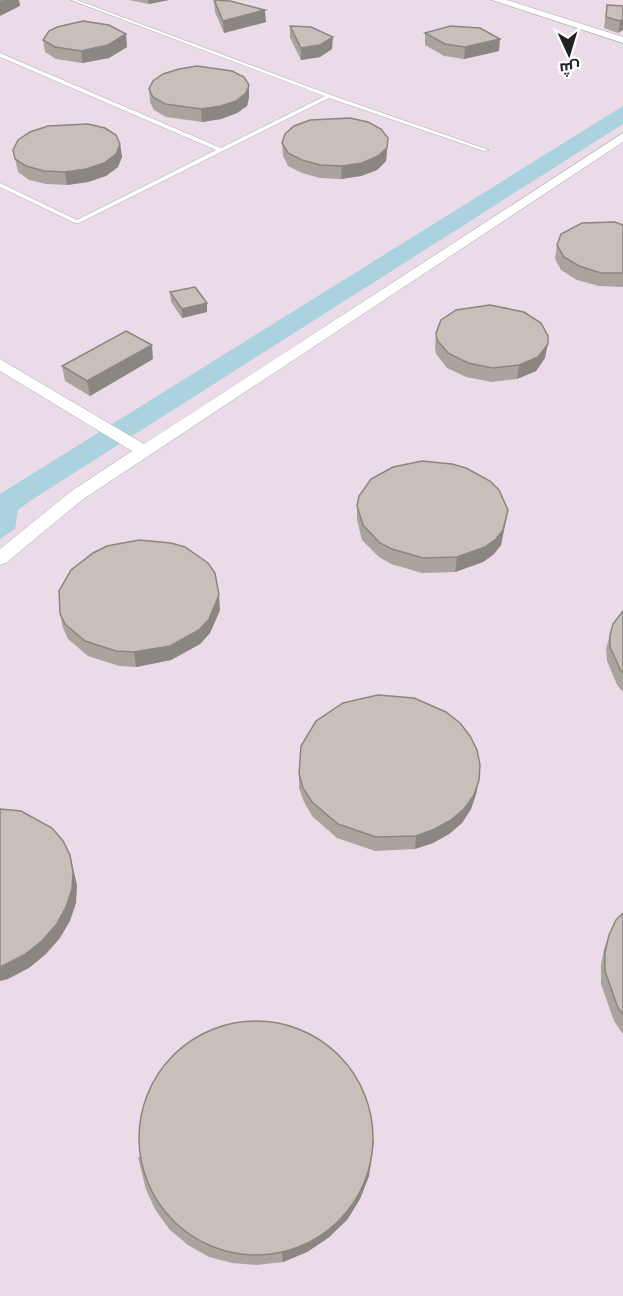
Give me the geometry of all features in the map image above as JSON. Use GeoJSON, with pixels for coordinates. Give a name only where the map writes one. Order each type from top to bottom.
{"type":"FeatureCollection","features":[{"type":"Feature","properties":{"kind":"street"},"geometry":{"type":"LineString","coordinates":[[497,0],[623,40]]}},
{"type":"Feature","properties":{"kind":"street"},"geometry":{"type":"LineString","coordinates":[[0,559],[138,447],[623,137]]}},
{"type":"Feature","properties":{"kind":"street"},"geometry":{"type":"LineString","coordinates":[[0,364],[138,447]]}},
{"type":"Feature","properties":{"kind":"lane"},"geometry":{"type":"LineString","coordinates":[[73,0],[329,96],[486,150]]}},
{"type":"Feature","properties":{"kind":"lane"},"geometry":{"type":"LineString","coordinates":[[0,55],[221,150]]}},
{"type":"Feature","properties":{"kind":"lane"},"geometry":{"type":"LineString","coordinates":[[0,185],[77,222],[329,96]]}},
{"type":"Feature","properties":{"kind":"shaded area"},"geometry":{"type":"Polygon","coordinates":[[[0,0],[623,0],[623,1296],[0,1296],[0,0]]]}},
{"type":"Feature","properties":{"kind":"water"},"geometry":{"type":"Polygon","coordinates":[[[623,106],[623,124],[30,501],[18,510],[15,529],[0,539],[0,494],[623,106]]]}},
{"type":"Feature","properties":{"kind":"building"},"geometry":{"type":"Polygon","coordinates":[[[214,0],[230,1],[265,10],[223,21],[214,0]]]}},
{"type":"Feature","properties":{"kind":"building"},"geometry":{"type":"Polygon","coordinates":[[[607,5],[623,6],[623,19],[620,21],[606,17],[607,5]]]}},
{"type":"Feature","properties":{"kind":"building"},"geometry":{"type":"Polygon","coordinates":[[[83,21],[109,25],[126,34],[108,45],[81,51],[55,47],[43,40],[49,31],[57,27],[83,21]]]}},
{"type":"Feature","properties":{"kind":"building"},"geometry":{"type":"Polygon","coordinates":[[[290,26],[311,27],[333,37],[320,45],[301,48],[290,26]]]}},
{"type":"Feature","properties":{"kind":"building"},"geometry":{"type":"Polygon","coordinates":[[[450,26],[480,28],[500,39],[465,47],[445,44],[425,33],[450,26]]]}},
{"type":"Feature","properties":{"kind":"building"},"geometry":{"type":"Polygon","coordinates":[[[197,66],[232,71],[244,77],[249,85],[246,93],[236,101],[201,109],[165,104],[153,97],[149,89],[153,81],[163,74],[197,66]]]}},
{"type":"Feature","properties":{"kind":"building"},"geometry":{"type":"Polygon","coordinates":[[[350,118],[368,122],[381,129],[388,138],[387,148],[378,156],[362,163],[342,166],[320,165],[288,153],[282,143],[285,134],[294,126],[310,120],[350,118]]]}},
{"type":"Feature","properties":{"kind":"building"},"geometry":{"type":"Polygon","coordinates":[[[88,124],[105,128],[116,135],[120,144],[116,154],[104,163],[65,172],[44,171],[26,166],[15,159],[13,150],[18,140],[30,132],[48,126],[88,124]]]}},
{"type":"Feature","properties":{"kind":"building"},"geometry":{"type":"Polygon","coordinates":[[[615,222],[623,225],[623,273],[601,273],[579,266],[564,257],[557,245],[561,234],[582,223],[615,222]]]}},
{"type":"Feature","properties":{"kind":"building"},"geometry":{"type":"Polygon","coordinates":[[[195,287],[207,303],[182,309],[170,292],[195,287]]]}},
{"type":"Feature","properties":{"kind":"building"},"geometry":{"type":"Polygon","coordinates":[[[490,305],[524,312],[541,323],[548,336],[548,344],[538,357],[519,365],[493,368],[468,363],[448,353],[437,340],[436,333],[441,320],[456,310],[490,305]]]}},
{"type":"Feature","properties":{"kind":"building"},"geometry":{"type":"Polygon","coordinates":[[[126,331],[152,345],[87,381],[62,366],[126,331]]]}},
{"type":"Feature","properties":{"kind":"building"},"geometry":{"type":"Polygon","coordinates":[[[422,461],[466,468],[490,481],[499,490],[508,510],[503,530],[496,539],[485,547],[457,557],[423,558],[380,543],[363,525],[357,506],[359,496],[371,479],[393,467],[422,461]]]}},
{"type":"Feature","properties":{"kind":"building"},"geometry":{"type":"Polygon","coordinates":[[[139,540],[171,543],[185,547],[208,563],[215,573],[219,595],[209,619],[199,630],[170,646],[134,652],[116,651],[85,641],[65,624],[60,614],[59,591],[71,570],[93,553],[107,546],[139,540]]]}},
{"type":"Feature","properties":{"kind":"building"},"geometry":{"type":"Polygon","coordinates":[[[623,611],[623,673],[610,647],[610,635],[613,624],[623,611]]]}},
{"type":"Feature","properties":{"kind":"building"},"geometry":{"type":"Polygon","coordinates":[[[378,695],[414,698],[446,712],[460,723],[477,750],[480,765],[479,780],[474,795],[464,809],[451,820],[416,836],[376,837],[338,824],[312,802],[303,788],[299,774],[301,746],[316,721],[343,703],[378,695]]]}},
{"type":"Feature","properties":{"kind":"building"},"geometry":{"type":"Polygon","coordinates":[[[0,809],[21,811],[52,828],[63,841],[70,855],[73,872],[72,889],[66,907],[56,925],[42,941],[24,955],[0,967],[0,809]]]}},
{"type":"Feature","properties":{"kind":"building"},"geometry":{"type":"Polygon","coordinates":[[[623,913],[623,1014],[618,1008],[605,971],[605,952],[609,935],[616,920],[623,913]]]}},
{"type":"Feature","properties":{"kind":"building"},"geometry":{"type":"Polygon","coordinates":[[[244,1021],[268,1021],[311,1034],[339,1055],[360,1083],[371,1115],[373,1138],[371,1161],[360,1193],[339,1221],[311,1242],[290,1250],[268,1255],[244,1255],[201,1242],[182,1229],[165,1212],[152,1193],[144,1172],[139,1150],[139,1126],[152,1083],[165,1064],[182,1047],[201,1034],[222,1026],[244,1021]]]}}]}
